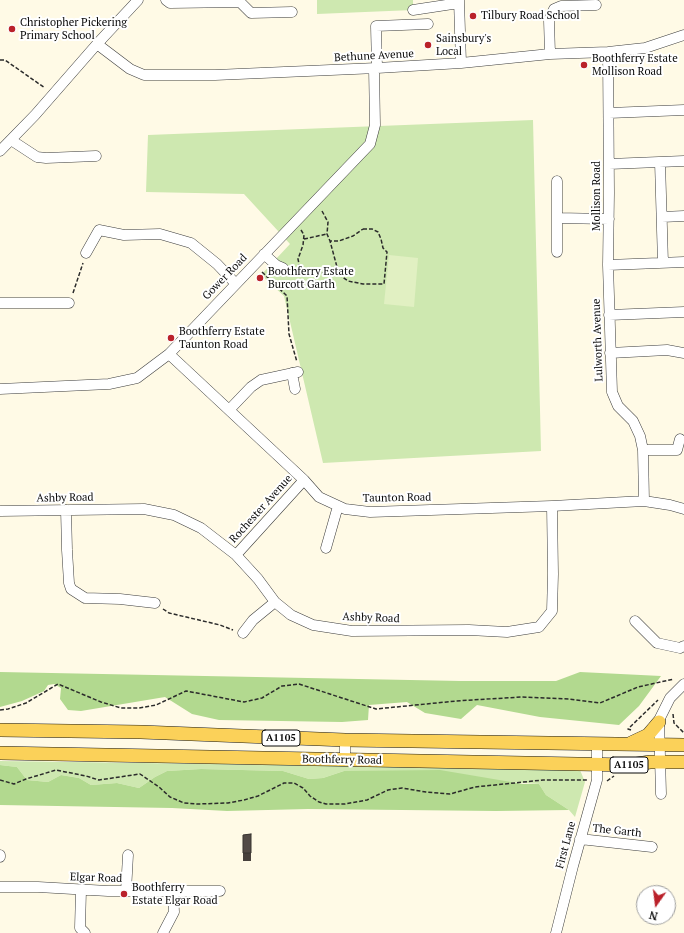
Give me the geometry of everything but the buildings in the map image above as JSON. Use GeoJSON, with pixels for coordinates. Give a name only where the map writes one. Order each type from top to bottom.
{"type":"FeatureCollection","features":[{"type":"Feature","properties":{"kind":"main road"},"geometry":{"type":"LineString","coordinates":[[628,745],[648,735],[659,722]]}},
{"type":"Feature","properties":{"kind":"main road","name":"Boothferry Road"},"geometry":{"type":"LineString","coordinates":[[0,730],[141,732],[344,740],[684,745]]}},
{"type":"Feature","properties":{"kind":"main road"},"geometry":{"type":"LineString","coordinates":[[140,755],[141,732]]}},
{"type":"Feature","properties":{"kind":"main road","name":"Boothferry Road"},"geometry":{"type":"LineString","coordinates":[[0,753],[630,765],[660,762],[684,762]]}},
{"type":"Feature","properties":{"kind":"street"},"geometry":{"type":"LineString","coordinates":[[0,151],[53,95],[97,44],[138,0]]}},
{"type":"Feature","properties":{"kind":"street"},"geometry":{"type":"LineString","coordinates":[[166,0],[170,4],[240,2],[251,13],[292,12]]}},
{"type":"Feature","properties":{"kind":"street"},"geometry":{"type":"LineString","coordinates":[[414,10],[459,2],[461,63]]}},
{"type":"Feature","properties":{"kind":"street"},"geometry":{"type":"LineString","coordinates":[[550,54],[549,20],[554,9],[566,3],[596,5]]}},
{"type":"Feature","properties":{"kind":"street","name":"Gower Road"},"geometry":{"type":"LineString","coordinates":[[0,389],[116,383],[137,378],[169,354],[235,283],[370,144],[375,125],[376,26],[428,24]]}},
{"type":"Feature","properties":{"kind":"street","name":"Bethune Avenue"},"geometry":{"type":"LineString","coordinates":[[97,44],[130,69],[144,75],[215,75],[376,68],[461,63],[550,54],[608,52],[645,48],[684,35]]}},
{"type":"Feature","properties":{"kind":"street","name":"Mollison Road"},"geometry":{"type":"LineString","coordinates":[[608,52],[608,265]]}},
{"type":"Feature","properties":{"kind":"street"},"geometry":{"type":"LineString","coordinates":[[609,114],[684,110]]}},
{"type":"Feature","properties":{"kind":"street"},"geometry":{"type":"LineString","coordinates":[[11,140],[38,157],[96,156]]}},
{"type":"Feature","properties":{"kind":"street"},"geometry":{"type":"LineString","coordinates":[[609,164],[684,161]]}},
{"type":"Feature","properties":{"kind":"street"},"geometry":{"type":"LineString","coordinates":[[660,162],[663,263]]}},
{"type":"Feature","properties":{"kind":"street"},"geometry":{"type":"LineString","coordinates":[[557,181],[557,252]]}},
{"type":"Feature","properties":{"kind":"street"},"geometry":{"type":"LineString","coordinates":[[662,217],[684,216]]}},
{"type":"Feature","properties":{"kind":"street"},"geometry":{"type":"LineString","coordinates":[[557,218],[609,219]]}},
{"type":"Feature","properties":{"kind":"street"},"geometry":{"type":"LineString","coordinates":[[86,253],[99,230],[124,235],[160,234],[191,244],[217,264],[235,283]]}},
{"type":"Feature","properties":{"kind":"street"},"geometry":{"type":"LineString","coordinates":[[264,254],[276,265],[283,268]]}},
{"type":"Feature","properties":{"kind":"street"},"geometry":{"type":"LineString","coordinates":[[608,265],[684,262]]}},
{"type":"Feature","properties":{"kind":"street","name":"Lulworth Avenue"},"geometry":{"type":"LineString","coordinates":[[608,265],[612,392],[618,406],[632,421],[640,436],[643,450],[644,501]]}},
{"type":"Feature","properties":{"kind":"street"},"geometry":{"type":"LineString","coordinates":[[0,303],[70,303]]}},
{"type":"Feature","properties":{"kind":"street"},"geometry":{"type":"LineString","coordinates":[[609,315],[684,312]]}},
{"type":"Feature","properties":{"kind":"street"},"geometry":{"type":"LineString","coordinates":[[610,353],[667,350],[684,353]]}},
{"type":"Feature","properties":{"kind":"street","name":"Taunton Road"},"geometry":{"type":"LineString","coordinates":[[169,354],[304,480],[319,497],[345,509],[370,512],[552,506],[644,501],[684,509]]}},
{"type":"Feature","properties":{"kind":"street"},"geometry":{"type":"LineString","coordinates":[[229,410],[250,387],[261,380],[295,372],[295,389]]}},
{"type":"Feature","properties":{"kind":"street"},"geometry":{"type":"LineString","coordinates":[[643,450],[677,450],[680,439]]}},
{"type":"Feature","properties":{"kind":"street","name":"Rochester Avenue"},"geometry":{"type":"LineString","coordinates":[[236,554],[304,480]]}},
{"type":"Feature","properties":{"kind":"street"},"geometry":{"type":"LineString","coordinates":[[326,548],[338,506]]}},
{"type":"Feature","properties":{"kind":"street","name":"Ashby Road"},"geometry":{"type":"LineString","coordinates":[[0,511],[144,509],[174,515],[201,528],[236,554],[258,579],[275,602],[291,615],[313,625],[352,631],[469,630],[507,632],[539,627],[552,611],[552,506]]}},
{"type":"Feature","properties":{"kind":"street"},"geometry":{"type":"LineString","coordinates":[[66,510],[69,584],[72,589],[85,598],[120,599],[155,603]]}},
{"type":"Feature","properties":{"kind":"street"},"geometry":{"type":"LineString","coordinates":[[243,633],[253,620],[275,602]]}},
{"type":"Feature","properties":{"kind":"street"},"geometry":{"type":"LineString","coordinates":[[635,622],[657,643],[680,648],[684,646]]}},
{"type":"Feature","properties":{"kind":"street"},"geometry":{"type":"LineString","coordinates":[[661,794],[659,722],[665,698],[680,681]]}},
{"type":"Feature","properties":{"kind":"street"},"geometry":{"type":"LineString","coordinates":[[344,740],[345,760]]}},
{"type":"Feature","properties":{"kind":"street","name":"First Lane"},"geometry":{"type":"LineString","coordinates":[[556,933],[580,839],[600,781],[597,764],[597,744]]}},
{"type":"Feature","properties":{"kind":"street","name":"The Garth"},"geometry":{"type":"LineString","coordinates":[[580,839],[652,847]]}},
{"type":"Feature","properties":{"kind":"street"},"geometry":{"type":"LineString","coordinates":[[126,891],[128,855]]}},
{"type":"Feature","properties":{"kind":"street","name":"Elgar Road"},"geometry":{"type":"LineString","coordinates":[[0,887],[38,887],[126,891],[220,891]]}},
{"type":"Feature","properties":{"kind":"street"},"geometry":{"type":"LineString","coordinates":[[81,890],[80,928],[85,933]]}},
{"type":"Feature","properties":{"kind":"street"},"geometry":{"type":"LineString","coordinates":[[163,933],[174,912],[173,890]]}},
{"type":"Feature","properties":{"kind":"path"},"geometry":{"type":"LineString","coordinates":[[0,60],[5,60],[40,84],[53,95]]}},
{"type":"Feature","properties":{"kind":"path"},"geometry":{"type":"LineString","coordinates":[[322,211],[328,222],[327,234],[341,276],[348,281],[363,284],[384,284],[387,252],[383,248],[378,232],[372,228],[363,229],[353,236],[339,241],[330,241]]}},
{"type":"Feature","properties":{"kind":"path"},"geometry":{"type":"LineString","coordinates":[[294,223],[304,235],[304,245],[298,260],[300,269],[307,276],[328,272],[337,267]]}},
{"type":"Feature","properties":{"kind":"path"},"geometry":{"type":"LineString","coordinates":[[304,239],[327,234]]}},
{"type":"Feature","properties":{"kind":"path"},"geometry":{"type":"LineString","coordinates":[[70,303],[86,253]]}},
{"type":"Feature","properties":{"kind":"path"},"geometry":{"type":"LineString","coordinates":[[262,272],[287,296],[289,334],[297,360],[295,372]]}},
{"type":"Feature","properties":{"kind":"path"},"geometry":{"type":"LineString","coordinates":[[155,603],[168,613],[220,625],[243,633]]}},
{"type":"Feature","properties":{"kind":"path"},"geometry":{"type":"LineString","coordinates":[[0,710],[26,703],[58,684],[101,702],[121,708],[139,708],[156,705],[186,691],[244,702],[262,698],[282,686],[299,684],[376,710],[456,701],[521,697],[569,699],[600,703],[638,688],[680,681]]}},
{"type":"Feature","properties":{"kind":"path"},"geometry":{"type":"LineString","coordinates":[[634,730],[628,729],[665,698],[673,708],[674,723],[684,734]]}},
{"type":"Feature","properties":{"kind":"path"},"geometry":{"type":"LineString","coordinates":[[0,780],[14,784],[56,770],[99,780],[140,774],[159,787],[170,797],[184,803],[212,804],[244,800],[258,796],[284,783],[294,783],[303,788],[310,796],[326,804],[345,804],[367,800],[388,790],[402,788],[450,794],[475,787],[543,780],[600,781],[607,777]]}},
{"type":"Feature","properties":{"kind":"path"},"geometry":{"type":"LineString","coordinates":[[610,773],[616,773]]}},
{"type":"Feature","properties":{"kind":"green space"},"geometry":{"type":"Polygon","coordinates":[[[317,0],[413,0],[413,10],[317,14],[317,0]]]}},
{"type":"Feature","properties":{"kind":"green space"},"geometry":{"type":"Polygon","coordinates":[[[533,120],[541,451],[323,463],[284,296],[261,275],[290,244],[244,194],[146,192],[148,135],[533,120]]]}},
{"type":"Feature","properties":{"kind":"green space"},"geometry":{"type":"Polygon","coordinates":[[[389,255],[418,258],[414,307],[384,304],[389,255]]]}},
{"type":"Feature","properties":{"kind":"green space"},"geometry":{"type":"Polygon","coordinates":[[[0,672],[461,681],[556,681],[580,672],[661,676],[639,706],[619,725],[540,717],[477,705],[461,719],[425,713],[407,702],[369,705],[368,720],[342,722],[219,720],[192,714],[165,697],[81,711],[68,710],[60,699],[61,688],[54,684],[48,685],[44,691],[22,701],[0,707],[0,672]]]}},
{"type":"Feature","properties":{"kind":"green space"},"geometry":{"type":"Polygon","coordinates":[[[0,761],[566,769],[580,770],[585,782],[575,817],[569,810],[546,795],[539,784],[344,771],[323,778],[309,779],[283,771],[201,769],[167,771],[139,788],[117,783],[91,785],[79,778],[61,775],[48,782],[27,780],[17,767],[0,765],[0,761]]]}},
{"type":"Feature","properties":{"kind":"green space"},"geometry":{"type":"Polygon","coordinates":[[[0,765],[17,767],[27,780],[48,782],[61,775],[79,778],[91,785],[117,783],[139,788],[167,771],[201,769],[283,771],[309,779],[323,778],[344,771],[440,770],[523,784],[539,784],[546,795],[569,810],[496,811],[308,809],[227,811],[172,808],[0,805],[0,765]]]}},
{"type":"Feature","properties":{"kind":"place","name":"Tilbury Road School"},"geometry":{"type":"Point","coordinates":[473,16]}},
{"type":"Feature","properties":{"kind":"place","name":"Christopher Pickering Primary School"},"geometry":{"type":"Point","coordinates":[12,29]}},
{"type":"Feature","properties":{"kind":"place","name":"Sainsbury's Local"},"geometry":{"type":"Point","coordinates":[428,45]}},
{"type":"Feature","properties":{"kind":"place","name":"Boothferry Estate Mollison Road"},"geometry":{"type":"Point","coordinates":[584,65]}},
{"type":"Feature","properties":{"kind":"place","name":"Boothferry Estate Burcott Garth"},"geometry":{"type":"Point","coordinates":[260,278]}},
{"type":"Feature","properties":{"kind":"place","name":"Boothferry Estate Taunton Road"},"geometry":{"type":"Point","coordinates":[171,338]}},
{"type":"Feature","properties":{"kind":"place","name":"Boothferry Estate Elgar Road"},"geometry":{"type":"Point","coordinates":[124,894]}}]}
